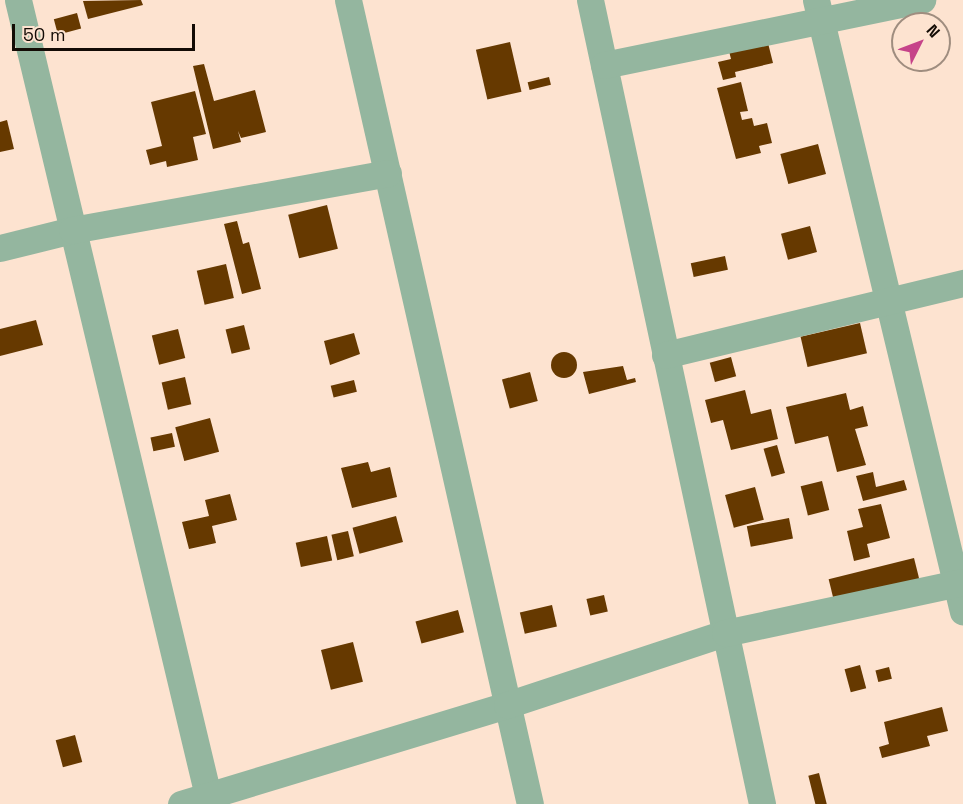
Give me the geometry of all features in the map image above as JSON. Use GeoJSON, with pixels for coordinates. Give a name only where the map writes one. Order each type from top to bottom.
{"type":"FeatureCollection","features":[{"type":"Feature","properties":{"kind":"street"},"geometry":{"type":"LineString","coordinates":[[18,0],[209,799]]}},
{"type":"Feature","properties":{"kind":"street"},"geometry":{"type":"LineString","coordinates":[[348,0],[530,804]]}},
{"type":"Feature","properties":{"kind":"street"},"geometry":{"type":"LineString","coordinates":[[590,0],[762,804]]}},
{"type":"Feature","properties":{"kind":"street"},"geometry":{"type":"LineString","coordinates":[[604,65],[819,11],[922,0]]}},
{"type":"Feature","properties":{"kind":"street"},"geometry":{"type":"LineString","coordinates":[[819,11],[889,303],[960,583],[963,612]]}},
{"type":"Feature","properties":{"kind":"street"},"geometry":{"type":"LineString","coordinates":[[0,248],[72,230],[388,173]]}},
{"type":"Feature","properties":{"kind":"street"},"geometry":{"type":"LineString","coordinates":[[665,355],[963,284]]}},
{"type":"Feature","properties":{"kind":"street"},"geometry":{"type":"LineString","coordinates":[[181,804],[209,799],[725,633],[960,583]]}},
{"type":"Feature","properties":{"kind":"building"},"geometry":{"type":"Polygon","coordinates":[[[141,0],[143,5],[88,19],[83,1],[141,0]]]}},
{"type":"Feature","properties":{"kind":"building"},"geometry":{"type":"Polygon","coordinates":[[[77,13],[81,28],[58,35],[54,19],[77,13]]]}},
{"type":"Feature","properties":{"kind":"building"},"geometry":{"type":"Polygon","coordinates":[[[767,39],[773,63],[735,72],[736,77],[723,80],[718,62],[731,59],[728,47],[767,39]]]}},
{"type":"Feature","properties":{"kind":"building"},"geometry":{"type":"Polygon","coordinates":[[[510,42],[521,92],[487,100],[476,50],[510,42]]]}},
{"type":"Feature","properties":{"kind":"building"},"geometry":{"type":"Polygon","coordinates":[[[204,64],[214,101],[255,90],[266,132],[241,138],[238,131],[241,142],[213,149],[193,66],[204,64]]]}},
{"type":"Feature","properties":{"kind":"building"},"geometry":{"type":"Polygon","coordinates":[[[549,77],[551,85],[530,90],[528,82],[549,77]]]}},
{"type":"Feature","properties":{"kind":"building"},"geometry":{"type":"Polygon","coordinates":[[[741,82],[748,111],[740,112],[742,120],[752,118],[754,126],[767,123],[772,143],[759,146],[761,153],[736,159],[717,88],[741,82]]]}},
{"type":"Feature","properties":{"kind":"building"},"geometry":{"type":"Polygon","coordinates":[[[195,91],[206,134],[193,137],[198,160],[167,167],[166,161],[150,165],[146,150],[162,146],[151,102],[195,91]]]}},
{"type":"Feature","properties":{"kind":"building"},"geometry":{"type":"Polygon","coordinates":[[[7,120],[14,149],[0,152],[0,122],[7,120]]]}},
{"type":"Feature","properties":{"kind":"building"},"geometry":{"type":"Polygon","coordinates":[[[818,144],[826,174],[788,184],[780,154],[818,144]]]}},
{"type":"Feature","properties":{"kind":"building"},"geometry":{"type":"Polygon","coordinates":[[[327,205],[338,249],[299,258],[288,215],[327,205]]]}},
{"type":"Feature","properties":{"kind":"building"},"geometry":{"type":"Polygon","coordinates":[[[237,221],[243,244],[249,242],[261,289],[242,294],[224,224],[237,221]]]}},
{"type":"Feature","properties":{"kind":"building"},"geometry":{"type":"Polygon","coordinates":[[[810,226],[817,252],[788,260],[781,234],[810,226]]]}},
{"type":"Feature","properties":{"kind":"building"},"geometry":{"type":"Polygon","coordinates":[[[725,256],[728,270],[694,277],[691,263],[725,256]]]}},
{"type":"Feature","properties":{"kind":"building"},"geometry":{"type":"Polygon","coordinates":[[[226,264],[234,298],[205,305],[197,271],[226,264]]]}},
{"type":"Feature","properties":{"kind":"building"},"geometry":{"type":"Polygon","coordinates":[[[36,320],[43,345],[0,356],[0,329],[36,320]]]}},
{"type":"Feature","properties":{"kind":"building"},"geometry":{"type":"Polygon","coordinates":[[[860,323],[867,353],[808,367],[801,337],[860,323]]]}},
{"type":"Feature","properties":{"kind":"building"},"geometry":{"type":"Polygon","coordinates":[[[244,325],[250,349],[232,354],[226,330],[244,325]]]}},
{"type":"Feature","properties":{"kind":"building"},"geometry":{"type":"Polygon","coordinates":[[[178,329],[185,358],[159,365],[152,336],[178,329]]]}},
{"type":"Feature","properties":{"kind":"building"},"geometry":{"type":"Polygon","coordinates":[[[354,333],[360,354],[330,365],[324,341],[354,333]]]}},
{"type":"Feature","properties":{"kind":"building"},"geometry":{"type":"Polygon","coordinates":[[[564,352],[573,356],[577,365],[573,374],[564,378],[555,374],[551,365],[555,356],[564,352]]]}},
{"type":"Feature","properties":{"kind":"building"},"geometry":{"type":"Polygon","coordinates":[[[731,357],[736,376],[715,382],[710,363],[731,357]]]}},
{"type":"Feature","properties":{"kind":"building"},"geometry":{"type":"Polygon","coordinates":[[[623,366],[627,380],[635,378],[636,382],[589,394],[583,372],[623,366]]]}},
{"type":"Feature","properties":{"kind":"building"},"geometry":{"type":"Polygon","coordinates":[[[530,372],[538,401],[510,408],[502,380],[530,372]]]}},
{"type":"Feature","properties":{"kind":"building"},"geometry":{"type":"Polygon","coordinates":[[[185,377],[191,404],[168,410],[162,382],[185,377]]]}},
{"type":"Feature","properties":{"kind":"building"},"geometry":{"type":"Polygon","coordinates":[[[354,380],[357,392],[334,397],[331,386],[354,380]]]}},
{"type":"Feature","properties":{"kind":"building"},"geometry":{"type":"Polygon","coordinates":[[[745,390],[751,414],[771,409],[778,439],[731,450],[723,420],[711,423],[705,400],[745,390]]]}},
{"type":"Feature","properties":{"kind":"building"},"geometry":{"type":"Polygon","coordinates":[[[846,393],[850,410],[863,406],[868,426],[855,429],[866,465],[837,472],[828,436],[795,444],[786,407],[846,393]]]}},
{"type":"Feature","properties":{"kind":"building"},"geometry":{"type":"Polygon","coordinates":[[[210,418],[219,452],[184,461],[175,427],[210,418]]]}},
{"type":"Feature","properties":{"kind":"building"},"geometry":{"type":"Polygon","coordinates":[[[172,433],[175,447],[153,451],[150,438],[172,433]]]}},
{"type":"Feature","properties":{"kind":"building"},"geometry":{"type":"Polygon","coordinates":[[[777,445],[785,473],[772,477],[764,449],[777,445]]]}},
{"type":"Feature","properties":{"kind":"building"},"geometry":{"type":"Polygon","coordinates":[[[368,462],[371,472],[390,467],[397,497],[352,508],[341,468],[368,462]]]}},
{"type":"Feature","properties":{"kind":"building"},"geometry":{"type":"Polygon","coordinates":[[[873,472],[876,487],[904,480],[907,490],[863,501],[856,476],[873,472]]]}},
{"type":"Feature","properties":{"kind":"building"},"geometry":{"type":"Polygon","coordinates":[[[822,481],[829,510],[808,515],[801,486],[822,481]]]}},
{"type":"Feature","properties":{"kind":"building"},"geometry":{"type":"Polygon","coordinates":[[[755,487],[764,520],[734,528],[725,495],[755,487]]]}},
{"type":"Feature","properties":{"kind":"building"},"geometry":{"type":"Polygon","coordinates":[[[230,494],[237,520],[212,526],[216,543],[189,549],[182,522],[209,516],[205,500],[230,494]]]}},
{"type":"Feature","properties":{"kind":"building"},"geometry":{"type":"Polygon","coordinates":[[[881,504],[890,538],[867,544],[870,557],[854,561],[847,531],[863,527],[858,509],[881,504]]]}},
{"type":"Feature","properties":{"kind":"building"},"geometry":{"type":"Polygon","coordinates":[[[396,516],[403,542],[360,554],[353,528],[396,516]]]}},
{"type":"Feature","properties":{"kind":"building"},"geometry":{"type":"Polygon","coordinates":[[[789,518],[793,539],[751,547],[747,526],[789,518]]]}},
{"type":"Feature","properties":{"kind":"building"},"geometry":{"type":"Polygon","coordinates":[[[348,531],[354,556],[337,560],[331,535],[348,531]]]}},
{"type":"Feature","properties":{"kind":"building"},"geometry":{"type":"Polygon","coordinates":[[[327,536],[332,560],[301,567],[296,543],[327,536]]]}},
{"type":"Feature","properties":{"kind":"building"},"geometry":{"type":"Polygon","coordinates":[[[914,558],[921,586],[836,607],[829,579],[914,558]]]}},
{"type":"Feature","properties":{"kind":"building"},"geometry":{"type":"Polygon","coordinates":[[[604,595],[608,612],[590,616],[586,599],[604,595]]]}},
{"type":"Feature","properties":{"kind":"building"},"geometry":{"type":"Polygon","coordinates":[[[552,605],[557,626],[525,634],[520,612],[552,605]]]}},
{"type":"Feature","properties":{"kind":"building"},"geometry":{"type":"Polygon","coordinates":[[[458,610],[464,632],[421,644],[415,621],[458,610]]]}},
{"type":"Feature","properties":{"kind":"building"},"geometry":{"type":"Polygon","coordinates":[[[353,642],[363,682],[331,690],[321,650],[353,642]]]}},
{"type":"Feature","properties":{"kind":"building"},"geometry":{"type":"Polygon","coordinates":[[[860,665],[866,688],[851,692],[845,669],[860,665]]]}},
{"type":"Feature","properties":{"kind":"building"},"geometry":{"type":"Polygon","coordinates":[[[889,667],[892,679],[878,682],[875,670],[889,667]]]}},
{"type":"Feature","properties":{"kind":"building"},"geometry":{"type":"Polygon","coordinates":[[[942,707],[948,731],[927,736],[930,746],[882,758],[879,747],[889,744],[884,722],[942,707]]]}},
{"type":"Feature","properties":{"kind":"building"},"geometry":{"type":"Polygon","coordinates":[[[75,735],[82,762],[63,767],[56,740],[75,735]]]}},
{"type":"Feature","properties":{"kind":"building"},"geometry":{"type":"Polygon","coordinates":[[[819,773],[827,804],[815,804],[808,776],[819,773]]]}}]}
